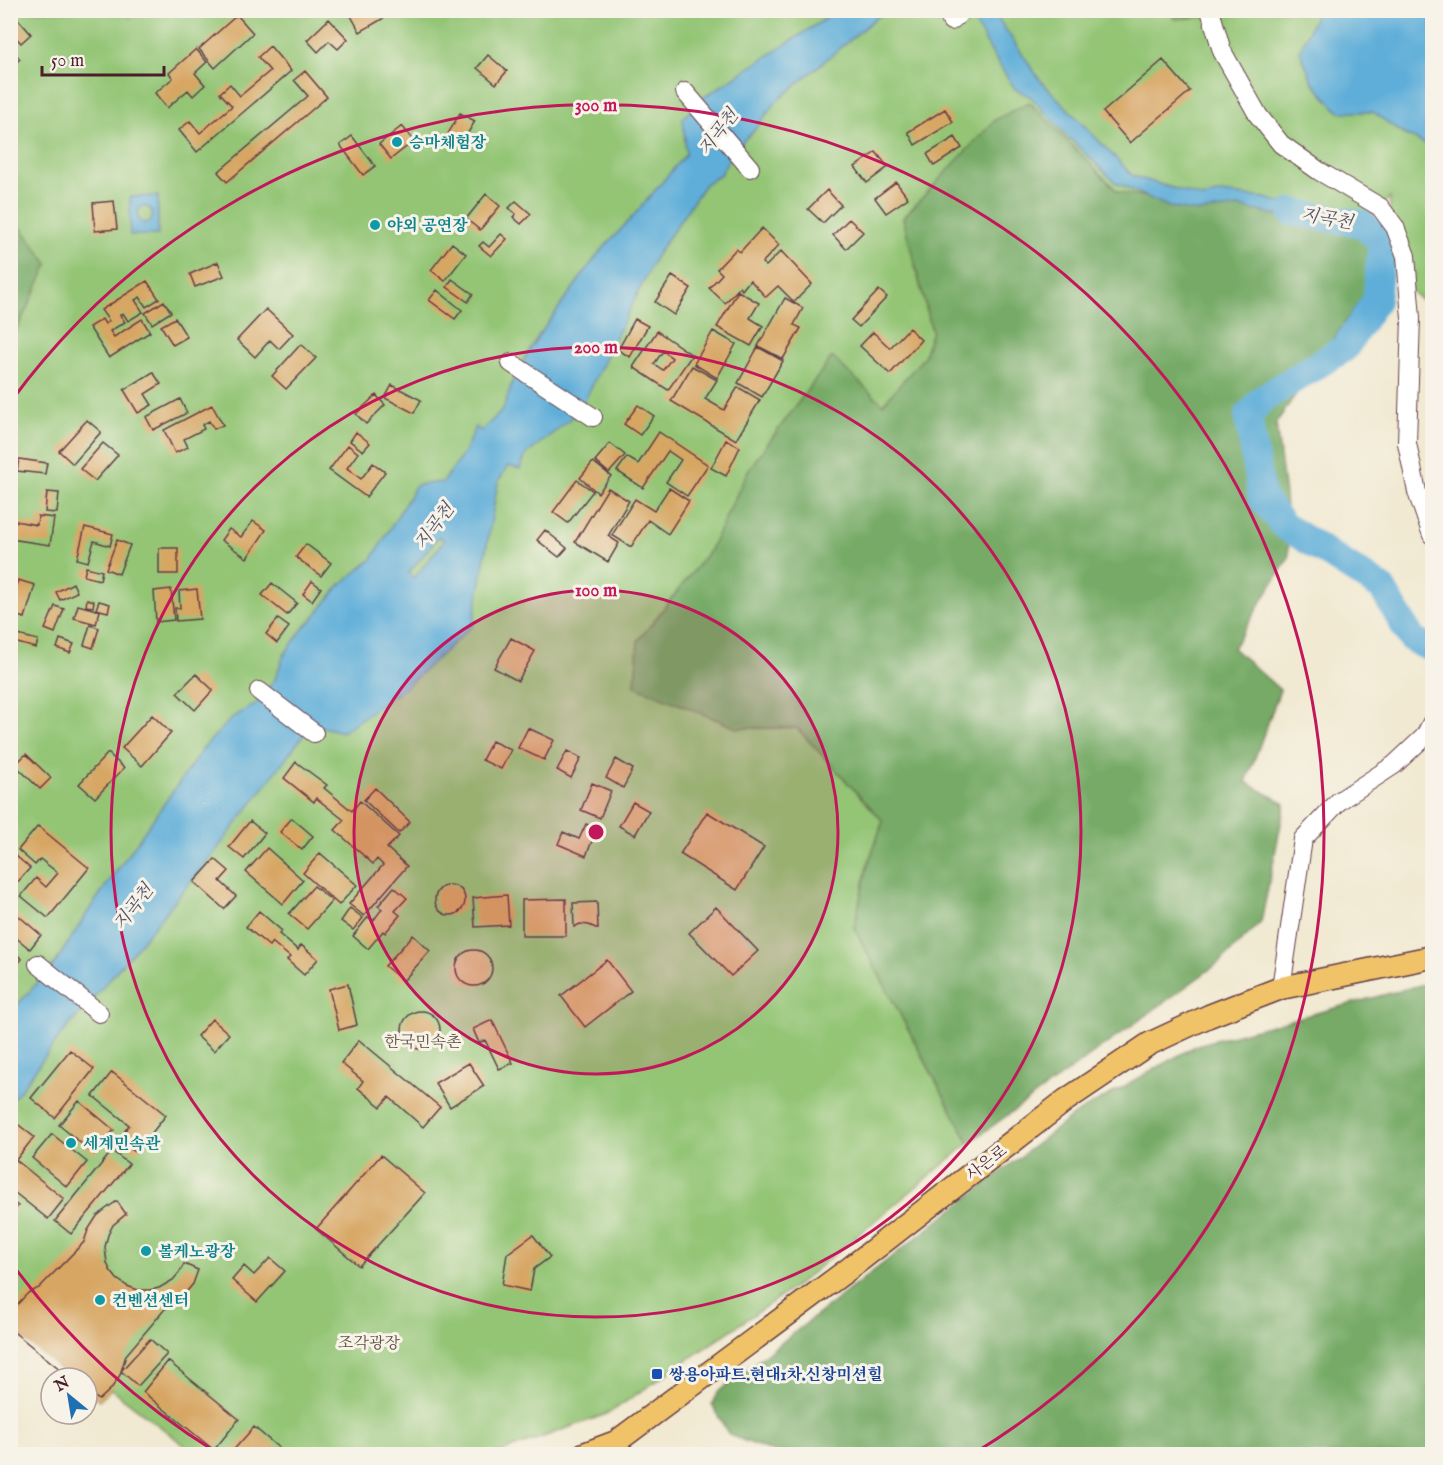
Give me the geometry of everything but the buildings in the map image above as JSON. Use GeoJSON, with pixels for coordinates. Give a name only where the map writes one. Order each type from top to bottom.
{"type":"FeatureCollection","features":[{"type":"Feature","properties":{"kind":"main road","name":"사은로"},"geometry":{"type":"LineString","coordinates":[[584,1455],[616,1442],[850,1268],[1066,1100],[1149,1044],[1209,1016],[1281,988],[1432,957]]}},
{"type":"Feature","properties":{"kind":"street"},"geometry":{"type":"LineString","coordinates":[[1210,10],[1222,51],[1258,115],[1281,144],[1319,171],[1380,207],[1395,227],[1406,256],[1411,318],[1407,443],[1416,492],[1432,535]]}},
{"type":"Feature","properties":{"kind":"street"},"geometry":{"type":"LineString","coordinates":[[685,92],[750,168]]}},
{"type":"Feature","properties":{"kind":"street"},"geometry":{"type":"LineString","coordinates":[[511,363],[593,417]]}},
{"type":"Feature","properties":{"kind":"street"},"geometry":{"type":"LineString","coordinates":[[259,691],[314,733]]}},
{"type":"Feature","properties":{"kind":"street"},"geometry":{"type":"LineString","coordinates":[[1281,988],[1303,839],[1339,801],[1394,765],[1425,736],[1432,722]]}},
{"type":"Feature","properties":{"kind":"street"},"geometry":{"type":"LineString","coordinates":[[38,964],[99,1013]]}},
{"type":"Feature","properties":{"kind":"green space","name":"한국민속촌"},"geometry":{"type":"Polygon","coordinates":[[[140,10],[1171,10],[1174,19],[1237,13],[1237,10],[1432,11],[1432,310],[1397,278],[1389,235],[1390,197],[1371,218],[1339,210],[1289,221],[1219,217],[1118,192],[1029,102],[903,218],[932,331],[924,357],[883,405],[832,358],[749,469],[710,550],[638,641],[737,728],[797,728],[883,821],[867,867],[854,928],[969,1143],[796,1286],[609,1413],[496,1454],[196,1454],[111,1389],[99,1400],[99,1366],[56,1366],[11,1329],[10,342],[48,264],[11,214],[11,11],[121,11],[131,18],[140,10]]]}},
{"type":"Feature","properties":{"kind":"green space"},"geometry":{"type":"Polygon","coordinates":[[[1171,11],[1237,11],[1237,14],[1174,19],[1171,11]]]}},
{"type":"Feature","properties":{"kind":"green space"},"geometry":{"type":"Polygon","coordinates":[[[1029,102],[1118,192],[1183,203],[1253,205],[1364,224],[1378,274],[1276,423],[1285,495],[1289,557],[1233,648],[1280,690],[1246,782],[1285,804],[1261,922],[1220,962],[969,1143],[854,928],[867,867],[883,821],[797,728],[737,728],[635,686],[638,641],[710,550],[749,469],[832,357],[883,404],[924,357],[932,331],[903,218],[995,120],[1029,102]]]}},
{"type":"Feature","properties":{"kind":"green space"},"geometry":{"type":"Polygon","coordinates":[[[11,214],[48,264],[11,342],[11,214]]]}},
{"type":"Feature","properties":{"kind":"green space"},"geometry":{"type":"Polygon","coordinates":[[[1432,983],[1432,1454],[779,1454],[729,1435],[712,1405],[718,1392],[1074,1115],[1197,1045],[1432,983]]]}},
{"type":"Feature","properties":{"kind":"water"},"geometry":{"type":"Polygon","coordinates":[[[837,11],[890,11],[877,17],[776,102],[730,157],[720,175],[705,184],[656,256],[579,412],[526,455],[520,469],[508,466],[498,482],[473,625],[407,686],[342,732],[312,724],[218,848],[61,1035],[11,1100],[11,1012],[56,962],[91,907],[205,746],[233,717],[255,705],[275,679],[284,655],[304,627],[340,585],[372,559],[416,485],[443,482],[462,456],[476,427],[481,431],[503,410],[515,374],[537,338],[598,254],[686,154],[683,118],[701,99],[837,11]],[[439,536],[409,573],[414,578],[444,541],[439,536]]]}},
{"type":"Feature","properties":{"kind":"water"},"geometry":{"type":"Polygon","coordinates":[[[968,11],[993,11],[1040,80],[1133,176],[1204,198],[1220,193],[1265,198],[1337,216],[1317,221],[1240,207],[1198,212],[1169,207],[1115,182],[1067,136],[1031,97],[1015,89],[968,11]]]}},
{"type":"Feature","properties":{"kind":"water"},"geometry":{"type":"Polygon","coordinates":[[[1317,11],[1432,11],[1432,152],[1427,145],[1402,133],[1373,112],[1339,112],[1313,83],[1300,51],[1317,11]]]}},
{"type":"Feature","properties":{"kind":"water"},"geometry":{"type":"Polygon","coordinates":[[[158,196],[158,235],[130,235],[130,197],[158,196]],[[143,206],[138,210],[141,222],[147,223],[152,220],[152,211],[143,206]]]}},
{"type":"Feature","properties":{"kind":"waterway","name":"지곡천"},"geometry":{"type":"LineString","coordinates":[[1292,212],[1364,224],[1382,244],[1376,300],[1345,348],[1262,399],[1248,416],[1262,498],[1283,525],[1382,588],[1412,639],[1432,649]]}},
{"type":"Feature","properties":{"kind":"place","name":"승마체험장"},"geometry":{"type":"Point","coordinates":[397,142]}},
{"type":"Feature","properties":{"kind":"place","name":"야외 공연장"},"geometry":{"type":"Point","coordinates":[375,225]}},
{"type":"Feature","properties":{"kind":"place","name":"세계민속관"},"geometry":{"type":"Point","coordinates":[71,1143]}},
{"type":"Feature","properties":{"kind":"place","name":"볼케노광장"},"geometry":{"type":"Point","coordinates":[146,1251]}},
{"type":"Feature","properties":{"kind":"place","name":"컨벤션센터"},"geometry":{"type":"Point","coordinates":[100,1300]}},
{"type":"Feature","properties":{"kind":"place","name":"쌍용아파트.현대1차.신창미션힐"},"geometry":{"type":"Point","coordinates":[657,1374]}},
{"type":"Feature","properties":{"kind":"park label","name":"조각광장"},"geometry":{"type":"Point","coordinates":[369,1342]}}]}
